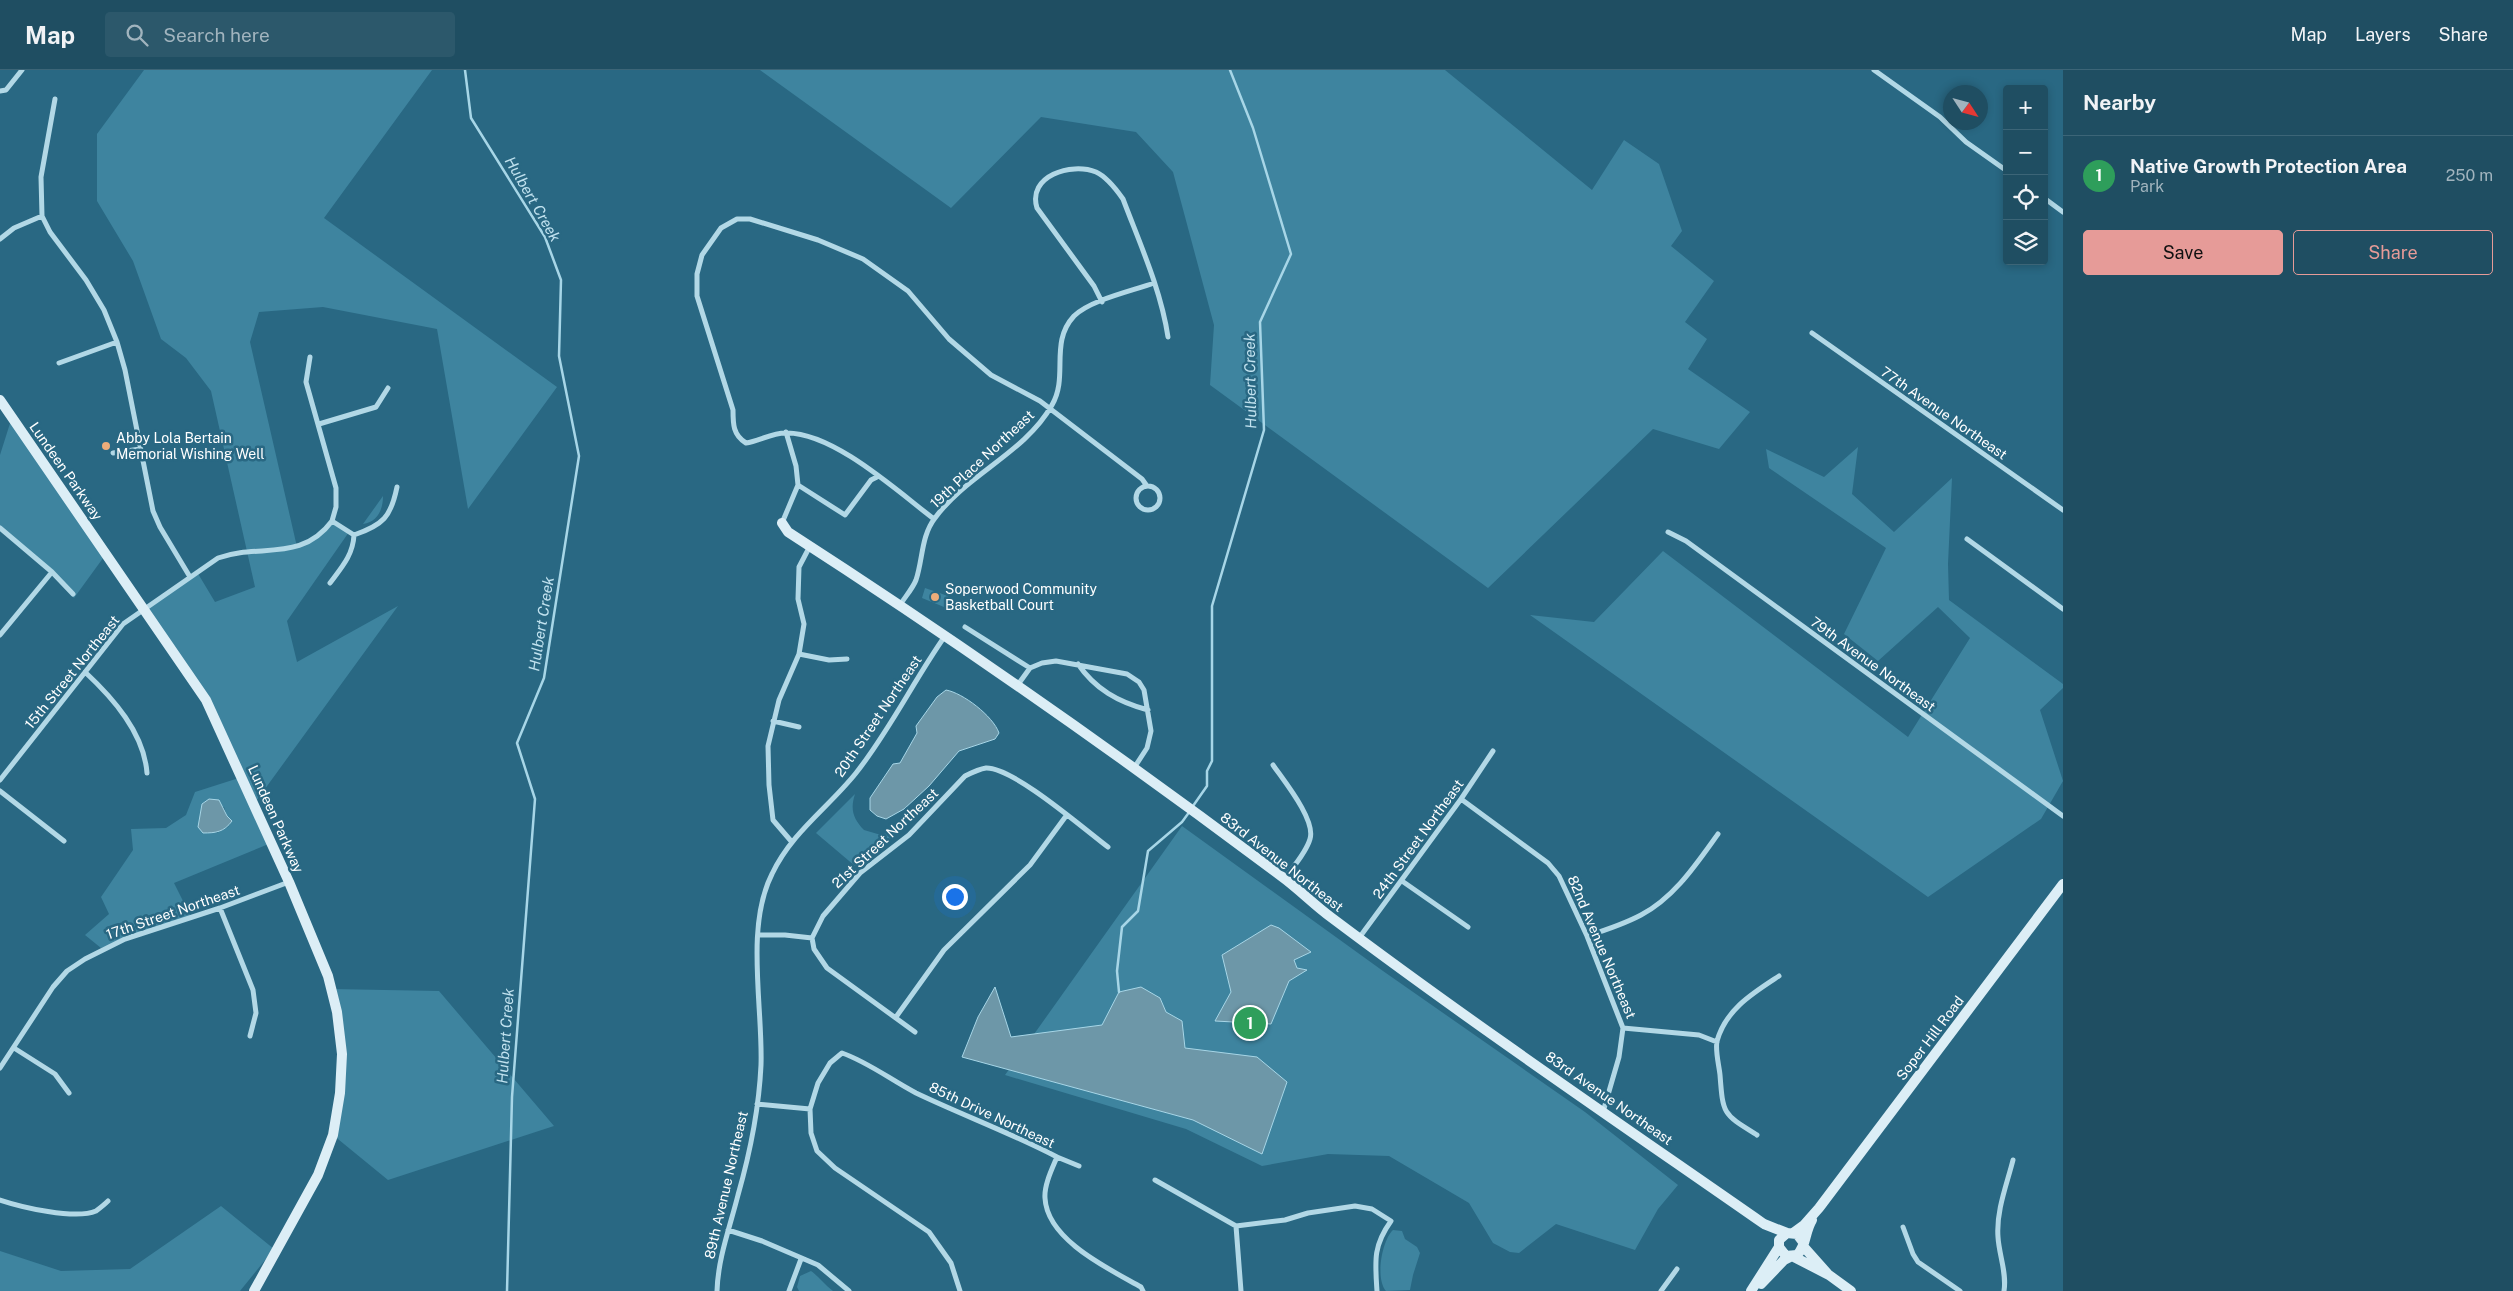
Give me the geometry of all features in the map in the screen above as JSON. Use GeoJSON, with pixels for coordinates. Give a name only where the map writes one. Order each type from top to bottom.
{"type":"FeatureCollection","features":[{"type":"Feature","properties":{"kind":"street"},"geometry":{"type":"LineString","coordinates":[[0,91],[6,90],[22,70]]}},
{"type":"Feature","properties":{"kind":"street"},"geometry":{"type":"LineString","coordinates":[[1874,70],[1940,117],[1966,142],[2003,168]]}},
{"type":"Feature","properties":{"kind":"street"},"geometry":{"type":"LineString","coordinates":[[55,99],[41,177],[42,216],[50,232],[86,280],[104,310],[117,342],[125,370],[153,511],[160,528],[190,577]]}},
{"type":"Feature","properties":{"kind":"street"},"geometry":{"type":"LineString","coordinates":[[1102,302],[1094,286],[1037,208],[1034,199],[1036,189],[1043,179],[1056,173],[1082,169],[1096,172],[1123,199],[1154,283],[1165,318],[1168,337]]}},
{"type":"Feature","properties":{"kind":"street"},"geometry":{"type":"LineString","coordinates":[[2048,201],[2063,212]]}},
{"type":"Feature","properties":{"kind":"street"},"geometry":{"type":"LineString","coordinates":[[0,239],[14,228],[42,216]]}},
{"type":"Feature","properties":{"kind":"street"},"geometry":{"type":"LineString","coordinates":[[934,519],[841,450],[812,437],[786,432],[746,443],[739,439],[733,428],[733,410],[697,296],[697,274],[702,255],[722,228],[736,219],[750,219],[818,240],[863,259],[908,291],[949,339],[975,362],[991,374],[1050,409],[1142,479],[1147,486],[1155,488],[1160,494],[1157,506],[1150,510],[1139,506],[1136,499],[1140,489],[1147,486]]}},
{"type":"Feature","properties":{"kind":"street","name":"19th Place Northeast"},"geometry":{"type":"LineString","coordinates":[[900,605],[916,580],[928,532],[934,519],[956,495],[1018,443],[1050,409],[1059,394],[1062,378],[1060,346],[1066,327],[1083,309],[1154,283]]}},
{"type":"Feature","properties":{"kind":"street","name":"77th Avenue Northeast"},"geometry":{"type":"LineString","coordinates":[[1812,333],[2063,510]]}},
{"type":"Feature","properties":{"kind":"street"},"geometry":{"type":"LineString","coordinates":[[59,363],[117,342]]}},
{"type":"Feature","properties":{"kind":"street"},"geometry":{"type":"LineString","coordinates":[[310,357],[306,382],[336,488],[336,506],[332,522],[354,535],[373,529],[385,520],[393,506],[397,488]]}},
{"type":"Feature","properties":{"kind":"street"},"geometry":{"type":"LineString","coordinates":[[318,424],[376,407],[388,388]]}},
{"type":"Feature","properties":{"kind":"street","name":"Lundeen Parkway"},"geometry":{"type":"LineString","coordinates":[[0,400],[206,700],[289,882],[328,976],[337,1012],[342,1054],[340,1092],[333,1135],[318,1175],[254,1291]]}},
{"type":"Feature","properties":{"kind":"street"},"geometry":{"type":"LineString","coordinates":[[782,523],[798,485],[796,466],[786,432]]}},
{"type":"Feature","properties":{"kind":"street"},"geometry":{"type":"LineString","coordinates":[[113,453],[140,449]]}},
{"type":"Feature","properties":{"kind":"street"},"geometry":{"type":"LineString","coordinates":[[798,485],[845,515],[871,480],[877,477]]}},
{"type":"Feature","properties":{"kind":"street","name":"15th Street Northeast"},"geometry":{"type":"LineString","coordinates":[[0,780],[123,624],[218,558],[232,553],[297,548],[323,533],[332,522]]}},
{"type":"Feature","properties":{"kind":"street","name":"83rd Avenue Northeast"},"geometry":{"type":"LineString","coordinates":[[782,523],[788,532],[945,635],[1134,768],[1285,878],[1329,916],[1603,1112],[1764,1224],[1790,1233]]}},
{"type":"Feature","properties":{"kind":"street"},"geometry":{"type":"LineString","coordinates":[[0,528],[52,572],[73,594]]}},
{"type":"Feature","properties":{"kind":"street","name":"79th Avenue Northeast"},"geometry":{"type":"LineString","coordinates":[[1668,532],[1686,541],[2063,816]]}},
{"type":"Feature","properties":{"kind":"street"},"geometry":{"type":"LineString","coordinates":[[330,583],[354,547],[354,535]]}},
{"type":"Feature","properties":{"kind":"street"},"geometry":{"type":"LineString","coordinates":[[1968,539],[2063,609]]}},
{"type":"Feature","properties":{"kind":"street"},"geometry":{"type":"LineString","coordinates":[[791,841],[773,820],[769,785],[768,746],[779,700],[798,654],[804,624],[798,599],[799,567],[810,546]]}},
{"type":"Feature","properties":{"kind":"street"},"geometry":{"type":"LineString","coordinates":[[0,635],[52,572]]}},
{"type":"Feature","properties":{"kind":"street"},"geometry":{"type":"LineString","coordinates":[[965,626],[1030,668]]}},
{"type":"Feature","properties":{"kind":"street","name":"20th Street Northeast"},"geometry":{"type":"LineString","coordinates":[[759,935],[763,895],[772,874],[791,841],[857,771],[945,635]]}},
{"type":"Feature","properties":{"kind":"street"},"geometry":{"type":"LineString","coordinates":[[798,654],[829,660],[847,659]]}},
{"type":"Feature","properties":{"kind":"street"},"geometry":{"type":"LineString","coordinates":[[1017,686],[1030,668],[1042,663],[1056,661],[1078,663],[1127,674],[1139,682],[1144,690],[1151,731],[1147,748],[1134,768]]}},
{"type":"Feature","properties":{"kind":"street"},"geometry":{"type":"LineString","coordinates":[[1078,663],[1088,679],[1106,693],[1128,705],[1148,710]]}},
{"type":"Feature","properties":{"kind":"street"},"geometry":{"type":"LineString","coordinates":[[85,672],[114,700],[146,755],[147,773]]}},
{"type":"Feature","properties":{"kind":"street"},"geometry":{"type":"LineString","coordinates":[[773,720],[799,727]]}},
{"type":"Feature","properties":{"kind":"street","name":"24th Street Northeast"},"geometry":{"type":"LineString","coordinates":[[1359,938],[1462,799],[1493,751]]}},
{"type":"Feature","properties":{"kind":"street"},"geometry":{"type":"LineString","coordinates":[[1273,765],[1305,813],[1310,827],[1311,839],[1285,878]]}},
{"type":"Feature","properties":{"kind":"street","name":"21st Street Northeast"},"geometry":{"type":"LineString","coordinates":[[812,938],[823,916],[860,873],[908,835],[965,776],[987,768],[999,770],[1023,783],[1066,816]]}},
{"type":"Feature","properties":{"kind":"street"},"geometry":{"type":"LineString","coordinates":[[0,791],[64,841]]}},
{"type":"Feature","properties":{"kind":"street","name":"82nd Avenue Northeast"},"geometry":{"type":"LineString","coordinates":[[1462,799],[1548,863],[1559,876],[1587,936],[1622,1028],[1699,1035],[1717,1042]]}},
{"type":"Feature","properties":{"kind":"street"},"geometry":{"type":"LineString","coordinates":[[896,1017],[944,950],[1030,865],[1066,816],[1108,847]]}},
{"type":"Feature","properties":{"kind":"street"},"geometry":{"type":"LineString","coordinates":[[1587,936],[1643,914],[1659,903],[1692,870],[1718,834]]}},
{"type":"Feature","properties":{"kind":"street"},"geometry":{"type":"LineString","coordinates":[[1402,881],[1468,927]]}},
{"type":"Feature","properties":{"kind":"street","name":"17th Street Northeast"},"geometry":{"type":"LineString","coordinates":[[0,1068],[53,987],[67,971],[85,959],[126,939],[220,908],[289,882]]}},
{"type":"Feature","properties":{"kind":"street","name":"Soper Hill Road"},"geometry":{"type":"LineString","coordinates":[[1790,1233],[1804,1225],[1819,1208],[2063,884]]}},
{"type":"Feature","properties":{"kind":"street"},"geometry":{"type":"LineString","coordinates":[[220,908],[253,990],[256,1013],[250,1036]]}},
{"type":"Feature","properties":{"kind":"street"},"geometry":{"type":"LineString","coordinates":[[759,935],[812,938],[814,949],[827,968],[915,1032]]}},
{"type":"Feature","properties":{"kind":"street","name":"89th Avenue Northeast"},"geometry":{"type":"LineString","coordinates":[[716,1291],[718,1268],[745,1170],[757,1104],[761,1065],[758,987],[759,935]]}},
{"type":"Feature","properties":{"kind":"street"},"geometry":{"type":"LineString","coordinates":[[1757,1135],[1734,1121],[1722,1106],[1717,1042],[1727,1018],[1737,1005],[1779,976]]}},
{"type":"Feature","properties":{"kind":"street"},"geometry":{"type":"LineString","coordinates":[[1603,1112],[1619,1057],[1622,1028]]}},
{"type":"Feature","properties":{"kind":"street"},"geometry":{"type":"LineString","coordinates":[[14,1048],[55,1074],[69,1094]]}},
{"type":"Feature","properties":{"kind":"street","name":"85th Drive Northeast"},"geometry":{"type":"LineString","coordinates":[[960,1291],[952,1263],[929,1232],[835,1168],[817,1151],[811,1133],[810,1109],[818,1083],[830,1063],[842,1053],[858,1058],[891,1080],[1057,1157],[1044,1196],[1046,1209],[1056,1228],[1073,1245],[1141,1287],[1143,1291]]}},
{"type":"Feature","properties":{"kind":"street"},"geometry":{"type":"LineString","coordinates":[[757,1104],[810,1109]]}},
{"type":"Feature","properties":{"kind":"street"},"geometry":{"type":"LineString","coordinates":[[1057,1157],[1079,1166]]}},
{"type":"Feature","properties":{"kind":"street"},"geometry":{"type":"LineString","coordinates":[[2004,1291],[2006,1280],[2000,1256],[1998,1229],[2002,1200],[2013,1160]]}},
{"type":"Feature","properties":{"kind":"street"},"geometry":{"type":"LineString","coordinates":[[1155,1180],[1236,1226],[1285,1220],[1308,1213],[1356,1206],[1372,1210],[1391,1221],[1380,1237],[1376,1255],[1377,1291]]}},
{"type":"Feature","properties":{"kind":"street"},"geometry":{"type":"LineString","coordinates":[[0,1200],[23,1207],[77,1213],[95,1211],[108,1201]]}},
{"type":"Feature","properties":{"kind":"street","name":"Soper Hill Road"},"geometry":{"type":"LineString","coordinates":[[1803,1244],[1819,1208]]}},
{"type":"Feature","properties":{"kind":"street","name":"83rd Avenue Northeast"},"geometry":{"type":"LineString","coordinates":[[1764,1224],[1779,1246]]}},
{"type":"Feature","properties":{"kind":"street"},"geometry":{"type":"LineString","coordinates":[[1236,1226],[1241,1291]]}},
{"type":"Feature","properties":{"kind":"street"},"geometry":{"type":"LineString","coordinates":[[1903,1227],[1912,1254],[1918,1262],[1960,1291]]}},
{"type":"Feature","properties":{"kind":"street"},"geometry":{"type":"LineString","coordinates":[[728,1230],[762,1241],[818,1266],[849,1291]]}},
{"type":"Feature","properties":{"kind":"street"},"geometry":{"type":"LineString","coordinates":[[1752,1291],[1779,1246],[1781,1237],[1790,1233],[1800,1236],[1803,1244],[1829,1275]]}},
{"type":"Feature","properties":{"kind":"street"},"geometry":{"type":"LineString","coordinates":[[1752,1291],[1784,1260],[1800,1253],[1803,1244]]}},
{"type":"Feature","properties":{"kind":"street"},"geometry":{"type":"LineString","coordinates":[[1779,1246],[1783,1254],[1829,1275],[1851,1291]]}},
{"type":"Feature","properties":{"kind":"street"},"geometry":{"type":"LineString","coordinates":[[789,1291],[801,1259]]}},
{"type":"Feature","properties":{"kind":"street"},"geometry":{"type":"LineString","coordinates":[[1661,1291],[1677,1269]]}},
{"type":"Feature","properties":{"kind":"shaded area"},"geometry":{"type":"Polygon","coordinates":[[[144,70],[432,70],[324,218],[557,387],[468,509],[437,329],[323,307],[259,312],[250,342],[297,547],[308,543],[332,521],[349,532],[287,621],[297,662],[398,606],[254,804],[271,843],[174,883],[192,919],[101,948],[85,935],[109,914],[101,897],[133,850],[131,829],[166,828],[186,815],[195,792],[242,777],[221,728],[144,608],[197,572],[215,602],[255,587],[211,391],[186,358],[161,339],[133,261],[97,201],[97,134],[144,70]],[[202,804],[201,815],[217,833],[228,827],[232,821],[227,816],[224,807],[202,804]]]}},
{"type":"Feature","properties":{"kind":"shaded area"},"geometry":{"type":"Polygon","coordinates":[[[760,70],[1445,70],[1592,190],[1624,140],[1659,164],[1682,231],[1671,246],[1714,281],[1685,322],[1707,339],[1688,369],[1750,412],[1719,449],[1653,429],[1488,588],[1210,385],[1214,325],[1173,172],[1136,132],[1041,117],[951,208],[760,70]]]}},
{"type":"Feature","properties":{"kind":"shaded area"},"geometry":{"type":"Polygon","coordinates":[[[12,417],[106,554],[74,598],[52,572],[0,528],[0,455],[12,417]]]}},
{"type":"Feature","properties":{"kind":"shaded area"},"geometry":{"type":"Polygon","coordinates":[[[1858,447],[1852,494],[1894,532],[1952,478],[1948,564],[1949,600],[2063,684],[2063,688],[2040,710],[2063,781],[2041,819],[1928,897],[1530,615],[1594,622],[1663,551],[1908,737],[1970,638],[1938,607],[1878,661],[1844,634],[1886,548],[1769,468],[1766,449],[1824,477],[1858,447]]]}},
{"type":"Feature","properties":{"kind":"shaded area"},"geometry":{"type":"Polygon","coordinates":[[[383,496],[379,514],[372,521],[363,524],[383,496]]]}},
{"type":"Feature","properties":{"kind":"shaded area","name":"Soperwood Community Basketball Court"},"geometry":{"type":"Polygon","coordinates":[[[925,588],[948,596],[944,607],[922,598],[925,588]]]}},
{"type":"Feature","properties":{"kind":"shaded area"},"geometry":{"type":"Polygon","coordinates":[[[946,690],[969,700],[977,706],[996,726],[999,733],[995,739],[959,751],[929,786],[904,809],[886,819],[877,816],[870,810],[870,798],[893,764],[900,763],[917,733],[916,726],[937,697],[946,690]]]}},
{"type":"Feature","properties":{"kind":"shaded area"},"geometry":{"type":"Polygon","coordinates":[[[855,794],[854,814],[857,822],[864,830],[881,835],[898,828],[900,831],[855,866],[816,833],[855,794]]]}},
{"type":"Feature","properties":{"kind":"shaded area"},"geometry":{"type":"Polygon","coordinates":[[[209,799],[219,800],[227,816],[232,821],[226,828],[219,831],[203,833],[198,827],[202,804],[209,799]]]}},
{"type":"Feature","properties":{"kind":"shaded area"},"geometry":{"type":"Polygon","coordinates":[[[1182,826],[1383,971],[1585,1112],[1678,1185],[1658,1209],[1635,1250],[1556,1224],[1519,1253],[1510,1252],[1493,1243],[1469,1203],[1389,1156],[1328,1154],[1262,1166],[1186,1129],[1005,1075],[1182,826]]]}},
{"type":"Feature","properties":{"kind":"shaded area"},"geometry":{"type":"Polygon","coordinates":[[[1271,925],[1279,928],[1311,952],[1294,960],[1297,968],[1307,970],[1289,981],[1271,1024],[1215,1021],[1231,992],[1222,955],[1271,925]]]}},
{"type":"Feature","properties":{"kind":"shaded area"},"geometry":{"type":"Polygon","coordinates":[[[995,987],[1011,1037],[1102,1025],[1119,992],[1141,987],[1160,998],[1166,1012],[1182,1021],[1185,1048],[1257,1057],[1287,1082],[1262,1154],[1193,1120],[962,1057],[978,1017],[995,987]]]}},
{"type":"Feature","properties":{"kind":"shaded area"},"geometry":{"type":"Polygon","coordinates":[[[331,989],[439,991],[554,1126],[388,1180],[333,1135],[342,1054],[331,989]]]}},
{"type":"Feature","properties":{"kind":"shaded area"},"geometry":{"type":"Polygon","coordinates":[[[221,1206],[274,1249],[240,1291],[0,1291],[0,1251],[61,1271],[130,1269],[221,1206]]]}},
{"type":"Feature","properties":{"kind":"shaded area"},"geometry":{"type":"Polygon","coordinates":[[[1393,1230],[1402,1231],[1405,1239],[1417,1247],[1420,1253],[1410,1290],[1386,1291],[1381,1278],[1380,1269],[1383,1251],[1393,1230]]]}},
{"type":"Feature","properties":{"kind":"shaded area"},"geometry":{"type":"Polygon","coordinates":[[[811,1271],[833,1291],[799,1291],[797,1287],[800,1276],[811,1271]]]}},
{"type":"Feature","properties":{"kind":"waterway","name":"Hulbert Creek"},"geometry":{"type":"LineString","coordinates":[[465,70],[471,118],[545,237],[561,280],[559,356],[579,456],[544,678],[517,743],[535,799],[512,1097],[507,1291]]}},
{"type":"Feature","properties":{"kind":"waterway","name":"Hulbert Creek"},"geometry":{"type":"LineString","coordinates":[[1193,806],[1207,786],[1207,771],[1212,761],[1212,606],[1264,430],[1260,322],[1291,254],[1253,128],[1230,70]]}},
{"type":"Feature","properties":{"kind":"waterway"},"geometry":{"type":"LineString","coordinates":[[1119,992],[1117,971],[1122,927],[1138,911],[1148,851],[1182,822],[1190,811]]}},
{"type":"Feature","properties":{"kind":"place","name":"Abby Lola Bertain Memorial Wishing Well"},"geometry":{"type":"Point","coordinates":[106,446]}},
{"type":"Feature","properties":{"kind":"place","name":"Soperwood Community Basketball Court"},"geometry":{"type":"Point","coordinates":[935,597]}},
{"type":"Feature","properties":{"kind":"place","name":"Native Growth Protection Area"},"geometry":{"type":"Point","coordinates":[1250,1023]}}]}
